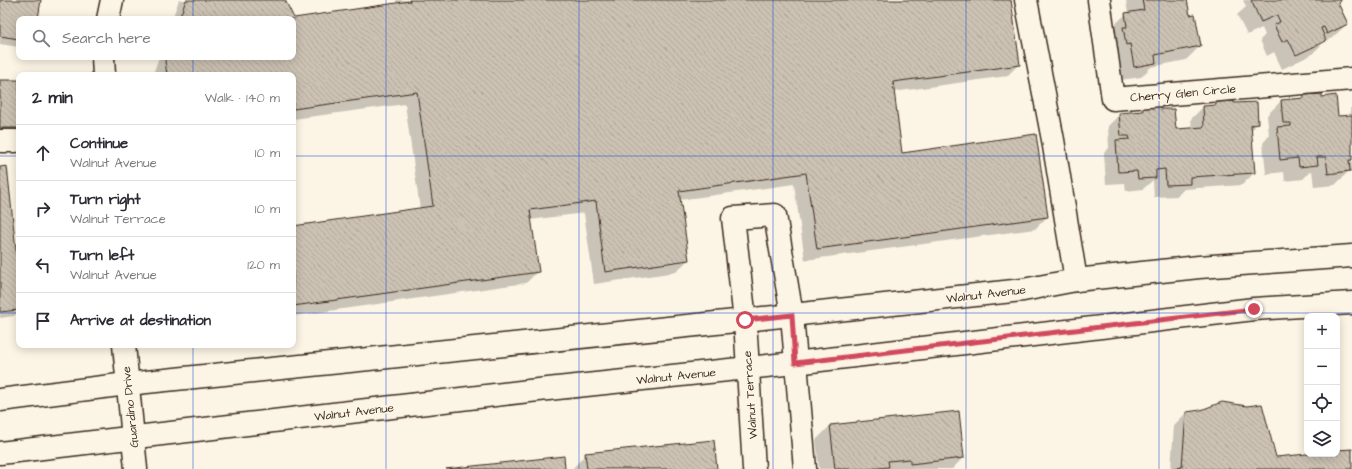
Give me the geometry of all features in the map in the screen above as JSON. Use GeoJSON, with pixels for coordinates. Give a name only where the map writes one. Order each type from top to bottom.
{"type":"FeatureCollection","features":[{"type":"Feature","properties":{"kind":"main road"},"geometry":{"type":"LineString","coordinates":[[109,16],[112,0]]}},
{"type":"Feature","properties":{"kind":"main road"},"geometry":{"type":"LineString","coordinates":[[1026,0],[1053,140],[1076,280]]}},
{"type":"Feature","properties":{"kind":"main road","name":"Cherry Glen Circle"},"geometry":{"type":"LineString","coordinates":[[1099,0],[1114,99],[1352,78]]}},
{"type":"Feature","properties":{"kind":"main road"},"geometry":{"type":"LineString","coordinates":[[103,60],[104,72]]}},
{"type":"Feature","properties":{"kind":"main road","name":"Walnut Terrace"},"geometry":{"type":"LineString","coordinates":[[754,469],[745,320],[734,218],[775,215],[792,315]]}},
{"type":"Feature","properties":{"kind":"main road","name":"Walnut Avenue"},"geometry":{"type":"LineString","coordinates":[[0,400],[127,384],[1023,290],[1076,280],[1199,267],[1352,256]]}},
{"type":"Feature","properties":{"kind":"main road","name":"Walnut Avenue"},"geometry":{"type":"LineString","coordinates":[[0,453],[530,391],[795,363],[1254,309],[1352,303]]}},
{"type":"Feature","properties":{"kind":"main road"},"geometry":{"type":"LineString","coordinates":[[792,315],[805,469]]}},
{"type":"Feature","properties":{"kind":"main road","name":"Guardino Drive"},"geometry":{"type":"LineString","coordinates":[[124,348],[136,469]]}},
{"type":"Feature","properties":{"kind":"building"},"geometry":{"type":"Polygon","coordinates":[[[0,0],[41,0],[38,16],[16,16],[16,39],[0,36],[0,0]]]}},
{"type":"Feature","properties":{"kind":"building"},"geometry":{"type":"Polygon","coordinates":[[[186,0],[285,0],[293,16],[180,16],[186,0]]]}},
{"type":"Feature","properties":{"kind":"building"},"geometry":{"type":"Polygon","coordinates":[[[409,0],[1011,0],[1020,65],[893,82],[902,153],[1036,134],[1048,217],[817,249],[806,173],[679,191],[689,260],[605,272],[596,201],[530,210],[539,272],[296,306],[296,226],[433,206],[417,92],[296,109],[296,72],[167,72],[165,61],[296,60],[296,18],[410,1],[409,0]]]}},
{"type":"Feature","properties":{"kind":"building"},"geometry":{"type":"Polygon","coordinates":[[[1142,0],[1187,0],[1190,15],[1195,14],[1201,46],[1155,55],[1156,63],[1134,67],[1130,44],[1126,45],[1123,27],[1127,27],[1125,13],[1144,10],[1142,0]]]}},
{"type":"Feature","properties":{"kind":"building"},"geometry":{"type":"Polygon","coordinates":[[[1251,0],[1340,0],[1338,3],[1348,24],[1327,34],[1324,27],[1321,28],[1326,41],[1296,55],[1288,39],[1282,42],[1274,25],[1280,22],[1277,15],[1261,22],[1251,0]]]}},
{"type":"Feature","properties":{"kind":"building"},"geometry":{"type":"Polygon","coordinates":[[[0,80],[16,80],[16,128],[0,128],[0,80]]]}},
{"type":"Feature","properties":{"kind":"building"},"geometry":{"type":"Polygon","coordinates":[[[1322,94],[1322,97],[1336,95],[1338,116],[1352,115],[1352,160],[1349,160],[1350,171],[1328,174],[1326,157],[1317,157],[1318,165],[1299,167],[1298,158],[1280,160],[1277,127],[1291,126],[1291,123],[1283,123],[1281,100],[1304,98],[1304,95],[1322,94]]]}},
{"type":"Feature","properties":{"kind":"building"},"geometry":{"type":"Polygon","coordinates":[[[1234,101],[1234,103],[1257,102],[1258,124],[1251,125],[1255,173],[1190,177],[1190,184],[1166,185],[1165,169],[1156,170],[1156,178],[1138,179],[1137,171],[1118,172],[1116,140],[1130,139],[1129,136],[1121,136],[1119,113],[1143,111],[1142,107],[1161,106],[1161,109],[1174,109],[1176,129],[1204,127],[1203,106],[1216,105],[1216,102],[1234,101]]]}},
{"type":"Feature","properties":{"kind":"building"},"geometry":{"type":"Polygon","coordinates":[[[7,166],[16,250],[16,310],[0,312],[0,167],[7,166]]]}},
{"type":"Feature","properties":{"kind":"building"},"geometry":{"type":"Polygon","coordinates":[[[1222,402],[1247,406],[1262,404],[1276,457],[1304,454],[1304,457],[1340,457],[1340,450],[1352,449],[1352,469],[1166,469],[1182,467],[1186,412],[1201,410],[1222,402]]]}},
{"type":"Feature","properties":{"kind":"building"},"geometry":{"type":"Polygon","coordinates":[[[959,411],[964,458],[910,464],[910,459],[888,461],[889,467],[868,469],[835,469],[830,425],[959,411]]]}},
{"type":"Feature","properties":{"kind":"building"},"geometry":{"type":"Polygon","coordinates":[[[714,440],[717,469],[587,469],[585,453],[714,440]]]}},
{"type":"Feature","properties":{"kind":"building"},"geometry":{"type":"Polygon","coordinates":[[[564,456],[565,469],[446,469],[564,456]]]}},
{"type":"Feature","properties":{"kind":"route"},"geometry":{"type":"LineString","coordinates":[[745,320],[792,315],[795,363],[1254,309]]}}]}
